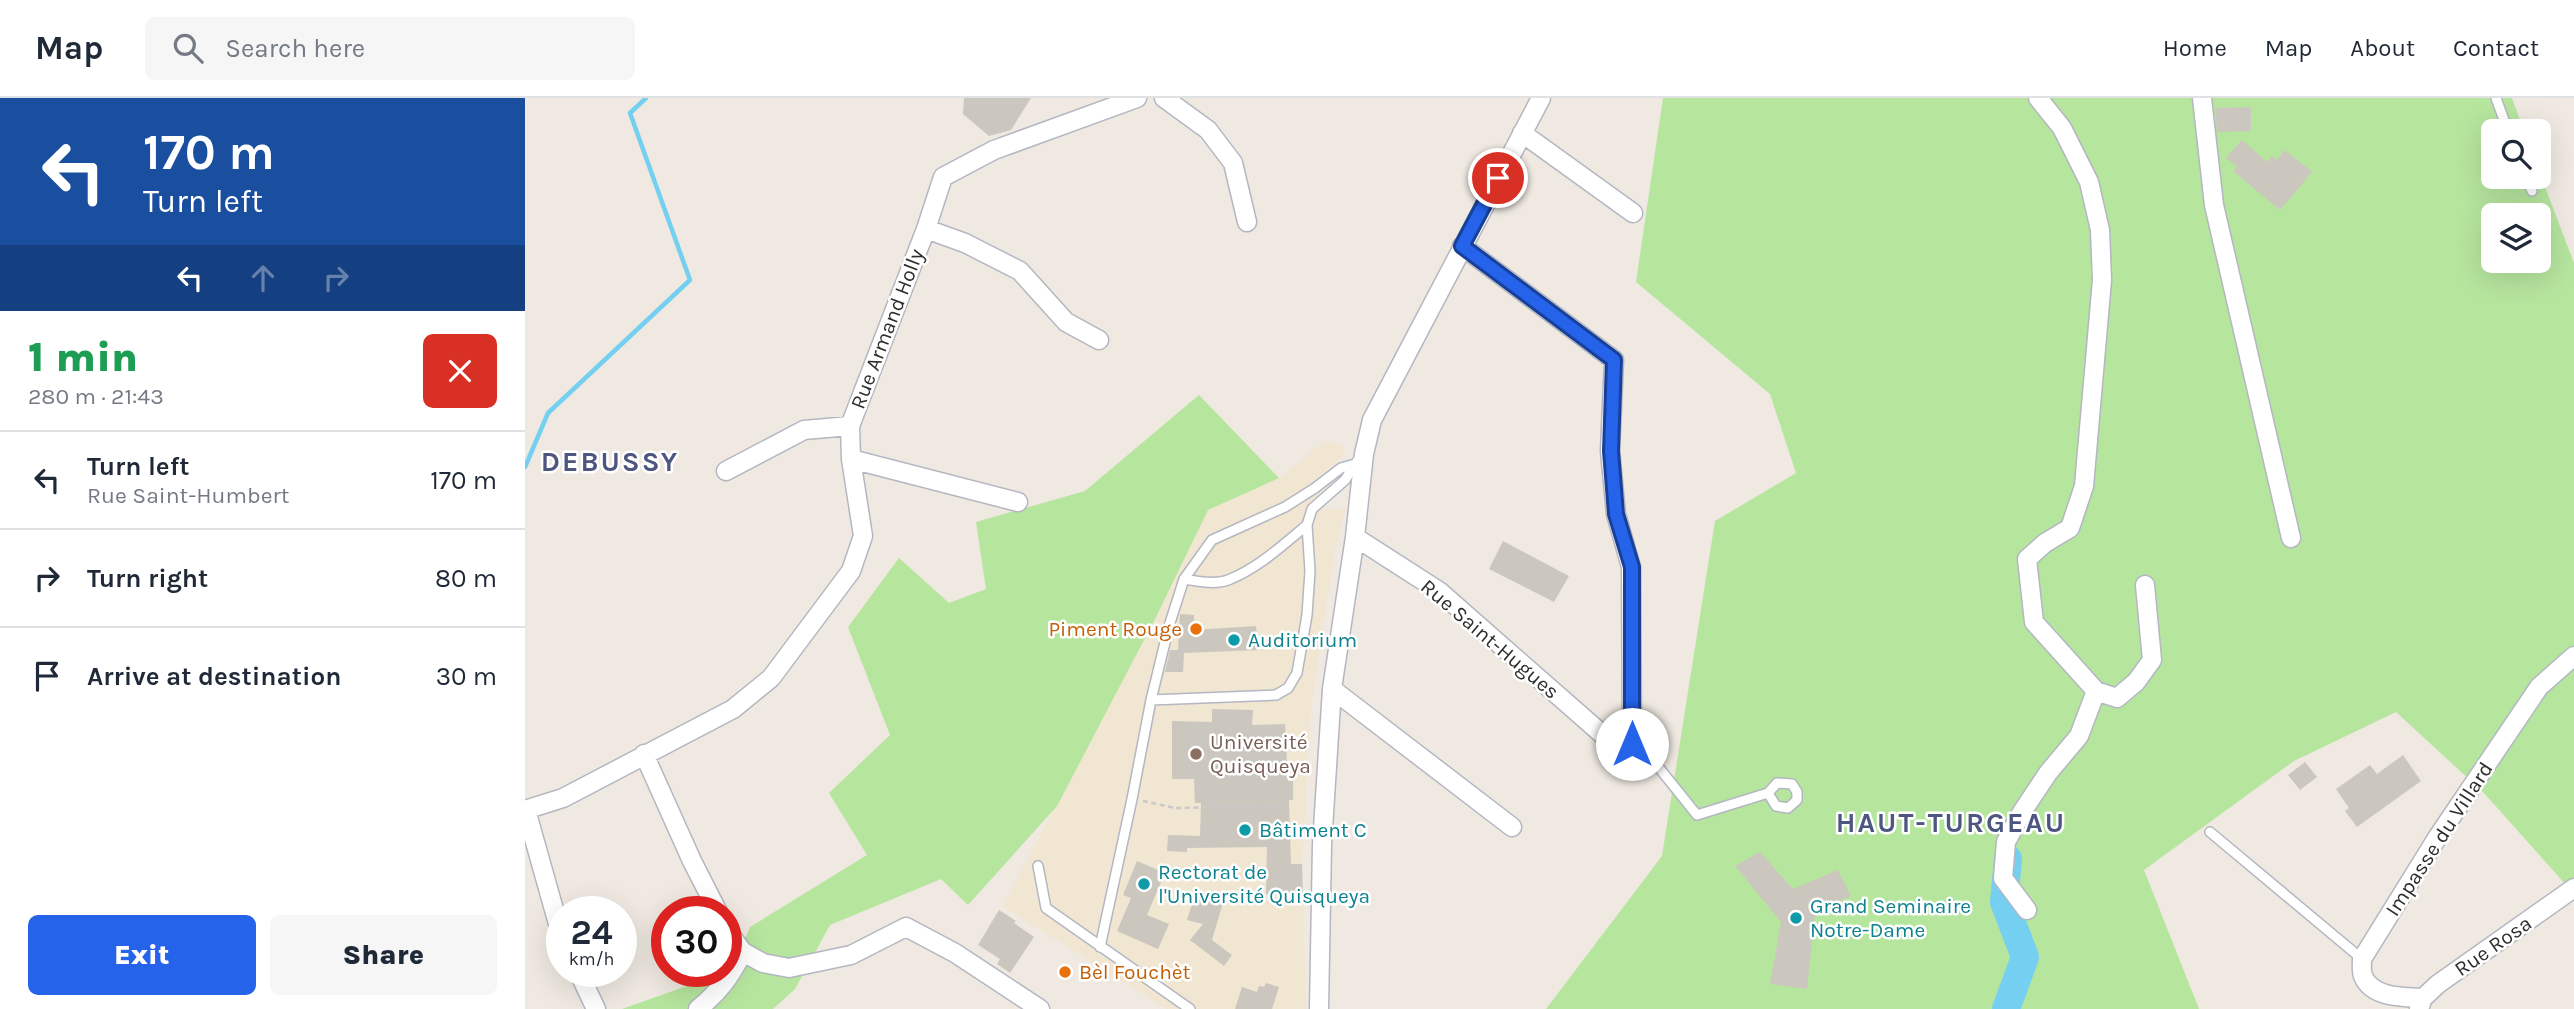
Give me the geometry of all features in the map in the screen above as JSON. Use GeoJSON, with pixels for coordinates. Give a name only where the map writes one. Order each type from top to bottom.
{"type":"FeatureCollection","features":[{"type":"Feature","properties":{"kind":"street","name":"Rue Armand Holly"},"geometry":{"type":"LineString","coordinates":[[526,810],[563,798],[733,709],[771,678],[851,572],[863,536],[851,459],[850,426],[890,316],[926,229],[943,177],[994,150],[1137,98]]}},
{"type":"Feature","properties":{"kind":"street"},"geometry":{"type":"LineString","coordinates":[[1164,98],[1208,130],[1233,163],[1247,222]]}},
{"type":"Feature","properties":{"kind":"street"},"geometry":{"type":"LineString","coordinates":[[1319,1009],[1322,844],[1332,689],[1355,537],[1359,459],[1372,420],[1541,98]]}},
{"type":"Feature","properties":{"kind":"street"},"geometry":{"type":"LineString","coordinates":[[2038,98],[2062,128],[2088,182],[2100,230],[2102,280],[2084,486],[2070,528],[2045,542],[2027,559],[2034,622],[2096,691],[2117,698],[2136,682],[2151,660],[2145,585]]}},
{"type":"Feature","properties":{"kind":"street"},"geometry":{"type":"LineString","coordinates":[[2201,98],[2214,205],[2291,538]]}},
{"type":"Feature","properties":{"kind":"street"},"geometry":{"type":"LineString","coordinates":[[1522,133],[1633,213]]}},
{"type":"Feature","properties":{"kind":"street"},"geometry":{"type":"LineString","coordinates":[[926,229],[965,243],[1020,271],[1066,322],[1100,340]]}},
{"type":"Feature","properties":{"kind":"street"},"geometry":{"type":"LineString","coordinates":[[1462,246],[1614,360],[1611,451],[1616,514],[1632,567],[1625,746]]}},
{"type":"Feature","properties":{"kind":"street"},"geometry":{"type":"LineString","coordinates":[[726,471],[804,430],[850,426]]}},
{"type":"Feature","properties":{"kind":"street"},"geometry":{"type":"LineString","coordinates":[[851,459],[1018,502]]}},
{"type":"Feature","properties":{"kind":"street","name":"Rue Saint-Hugues"},"geometry":{"type":"LineString","coordinates":[[1355,537],[1439,591],[1625,746]]}},
{"type":"Feature","properties":{"kind":"street","name":"Impasse du Villard"},"geometry":{"type":"LineString","coordinates":[[2362,959],[2437,838],[2539,687],[2574,656]]}},
{"type":"Feature","properties":{"kind":"street"},"geometry":{"type":"LineString","coordinates":[[1332,689],[1511,827]]}},
{"type":"Feature","properties":{"kind":"street"},"geometry":{"type":"LineString","coordinates":[[2027,910],[2003,878],[2006,842],[2035,792],[2079,736],[2096,691]]}},
{"type":"Feature","properties":{"kind":"street"},"geometry":{"type":"LineString","coordinates":[[644,754],[709,896]]}},
{"type":"Feature","properties":{"kind":"street"},"geometry":{"type":"LineString","coordinates":[[526,810],[550,896]]}},
{"type":"Feature","properties":{"kind":"street","name":"Rue Rosa"},"geometry":{"type":"LineString","coordinates":[[2421,1004],[2438,984],[2574,888]]}},
{"type":"Feature","properties":{"kind":"street"},"geometry":{"type":"LineString","coordinates":[[698,1009],[717,993],[730,977],[743,952],[763,963],[789,968],[851,955],[906,927],[955,953],[1040,1009]]}},
{"type":"Feature","properties":{"kind":"street"},"geometry":{"type":"LineString","coordinates":[[2362,959],[2362,975],[2373,989],[2421,1004]]}},
{"type":"Feature","properties":{"kind":"street"},"geometry":{"type":"LineString","coordinates":[[586,987],[596,1009]]}},
{"type":"Feature","properties":{"kind":"lane"},"geometry":{"type":"LineString","coordinates":[[2495,98],[2503,119]]}},
{"type":"Feature","properties":{"kind":"lane"},"geometry":{"type":"LineString","coordinates":[[1100,947],[1151,700],[1169,626],[1184,579],[1212,540],[1285,507],[1341,468],[1359,459]]}},
{"type":"Feature","properties":{"kind":"lane"},"geometry":{"type":"LineString","coordinates":[[1151,700],[1276,695],[1288,688],[1297,673],[1307,615],[1310,571],[1307,525],[1312,509],[1345,480],[1359,459]]}},
{"type":"Feature","properties":{"kind":"lane"},"geometry":{"type":"LineString","coordinates":[[1184,579],[1199,582],[1226,581],[1274,552],[1307,525]]}},
{"type":"Feature","properties":{"kind":"lane"},"geometry":{"type":"LineString","coordinates":[[1625,746],[1660,769],[1697,814],[1768,793]]}},
{"type":"Feature","properties":{"kind":"lane"},"geometry":{"type":"LineString","coordinates":[[2210,832],[2362,959]]}},
{"type":"Feature","properties":{"kind":"lane"},"geometry":{"type":"LineString","coordinates":[[1038,866],[1047,908],[1190,1009]]}},
{"type":"Feature","properties":{"kind":"path"},"geometry":{"type":"LineString","coordinates":[[1132,799],[1175,808],[1282,806]]}},
{"type":"Feature","properties":{"kind":"shaded area","name":"Université Quisqueya"},"geometry":{"type":"Polygon","coordinates":[[[1325,441],[1343,446],[1345,454],[1313,481],[1322,509],[1345,509],[1334,555],[1311,708],[1302,864],[1306,1009],[1166,1009],[1003,906],[1156,617],[1208,510],[1279,478],[1325,441]]]}},
{"type":"Feature","properties":{"kind":"green space"},"geometry":{"type":"Polygon","coordinates":[[[1663,98],[2512,98],[2520,119],[2481,119],[2481,189],[2546,189],[2574,263],[2574,894],[2484,793],[2396,712],[2294,761],[2144,870],[2199,1009],[1546,1009],[1662,856],[1715,521],[1796,473],[1770,394],[1636,282],[1663,98]]]}},
{"type":"Feature","properties":{"kind":"green space"},"geometry":{"type":"Polygon","coordinates":[[[1199,395],[1279,478],[1208,510],[1156,617],[1057,806],[968,905],[941,879],[830,925],[795,989],[773,1009],[622,1009],[684,987],[742,987],[742,946],[750,927],[867,855],[829,793],[890,735],[848,627],[899,558],[949,603],[986,589],[976,522],[1085,491],[1199,395]]]}},
{"type":"Feature","properties":{"kind":"building"},"geometry":{"type":"Polygon","coordinates":[[[964,98],[1031,98],[1011,130],[989,136],[963,114],[964,98]]]}},
{"type":"Feature","properties":{"kind":"building"},"geometry":{"type":"Polygon","coordinates":[[[2251,107],[2251,131],[2217,132],[2215,108],[2251,107]]]}},
{"type":"Feature","properties":{"kind":"building"},"geometry":{"type":"Polygon","coordinates":[[[2242,140],[2267,162],[2272,156],[2277,160],[2285,150],[2312,172],[2280,210],[2233,171],[2237,167],[2226,158],[2242,140]]]}},
{"type":"Feature","properties":{"kind":"building"},"geometry":{"type":"Polygon","coordinates":[[[1503,541],[1569,576],[1554,602],[1489,569],[1503,541]]]}},
{"type":"Feature","properties":{"kind":"building"},"geometry":{"type":"Polygon","coordinates":[[[1180,614],[1194,615],[1194,630],[1256,626],[1258,650],[1184,653],[1183,672],[1165,672],[1170,650],[1178,650],[1180,614]]]}},
{"type":"Feature","properties":{"kind":"building"},"geometry":{"type":"Polygon","coordinates":[[[1212,709],[1253,710],[1252,725],[1285,724],[1288,781],[1293,781],[1293,800],[1289,800],[1291,864],[1302,864],[1303,894],[1266,894],[1267,847],[1187,848],[1187,852],[1167,851],[1168,835],[1200,836],[1201,803],[1195,803],[1194,779],[1172,779],[1172,721],[1212,722],[1212,709]]]}},
{"type":"Feature","properties":{"kind":"building"},"geometry":{"type":"Polygon","coordinates":[[[2403,755],[2421,781],[2357,827],[2345,811],[2349,808],[2336,789],[2370,765],[2377,774],[2403,755]]]}},
{"type":"Feature","properties":{"kind":"building"},"geometry":{"type":"Polygon","coordinates":[[[2305,762],[2317,777],[2300,790],[2288,775],[2305,762]]]}},
{"type":"Feature","properties":{"kind":"building","name":"Grand Seminaire Notre-Dame"},"geometry":{"type":"Polygon","coordinates":[[[1760,852],[1793,889],[1838,870],[1851,896],[1815,914],[1807,989],[1770,984],[1781,922],[1735,866],[1760,852]]]}},
{"type":"Feature","properties":{"kind":"building"},"geometry":{"type":"Polygon","coordinates":[[[1137,861],[1165,873],[1147,915],[1169,924],[1158,949],[1117,931],[1131,898],[1123,895],[1137,861]]]}},
{"type":"Feature","properties":{"kind":"building"},"geometry":{"type":"Polygon","coordinates":[[[1196,891],[1223,899],[1225,896],[1212,940],[1232,955],[1224,966],[1190,940],[1203,924],[1187,920],[1196,891]]]}},
{"type":"Feature","properties":{"kind":"building"},"geometry":{"type":"Polygon","coordinates":[[[999,910],[1034,937],[1010,973],[997,964],[1000,959],[978,945],[999,910]]]}},
{"type":"Feature","properties":{"kind":"building"},"geometry":{"type":"Polygon","coordinates":[[[1266,983],[1279,987],[1272,1009],[1235,1009],[1242,987],[1257,992],[1259,986],[1264,987],[1266,983]]]}},
{"type":"Feature","properties":{"kind":"waterway"},"geometry":{"type":"LineString","coordinates":[[525,467],[548,413],[690,280],[630,113],[646,98]]}},
{"type":"Feature","properties":{"kind":"waterway"},"geometry":{"type":"LineString","coordinates":[[2006,1009],[2025,957],[2004,902],[2008,859]]}},
{"type":"Feature","properties":{"kind":"place","name":"Piment Rouge"},"geometry":{"type":"Point","coordinates":[1196,629]}},
{"type":"Feature","properties":{"kind":"place","name":"Auditorium"},"geometry":{"type":"Point","coordinates":[1234,640]}},
{"type":"Feature","properties":{"kind":"place","name":"Université Quisqueya"},"geometry":{"type":"Point","coordinates":[1196,754]}},
{"type":"Feature","properties":{"kind":"place","name":"Bâtiment C"},"geometry":{"type":"Point","coordinates":[1245,830]}},
{"type":"Feature","properties":{"kind":"place","name":"Rectorat de l'Université Quisqueya"},"geometry":{"type":"Point","coordinates":[1144,884]}},
{"type":"Feature","properties":{"kind":"place","name":"Grand Seminaire Notre-Dame"},"geometry":{"type":"Point","coordinates":[1796,918]}},
{"type":"Feature","properties":{"kind":"place","name":"Bèl Fouchèt"},"geometry":{"type":"Point","coordinates":[1065,972]}},
{"type":"Feature","properties":{"kind":"district","name":"DEBUSSY"},"geometry":{"type":"Point","coordinates":[610,461]}},
{"type":"Feature","properties":{"kind":"district","name":"HAUT-TURGEAU"},"geometry":{"type":"Point","coordinates":[1951,822]}},
{"type":"Feature","properties":{"kind":"route"},"geometry":{"type":"LineString","coordinates":[[1498,178],[1462,246],[1614,360],[1611,451],[1616,514],[1632,567],[1632,744]]}}]}
